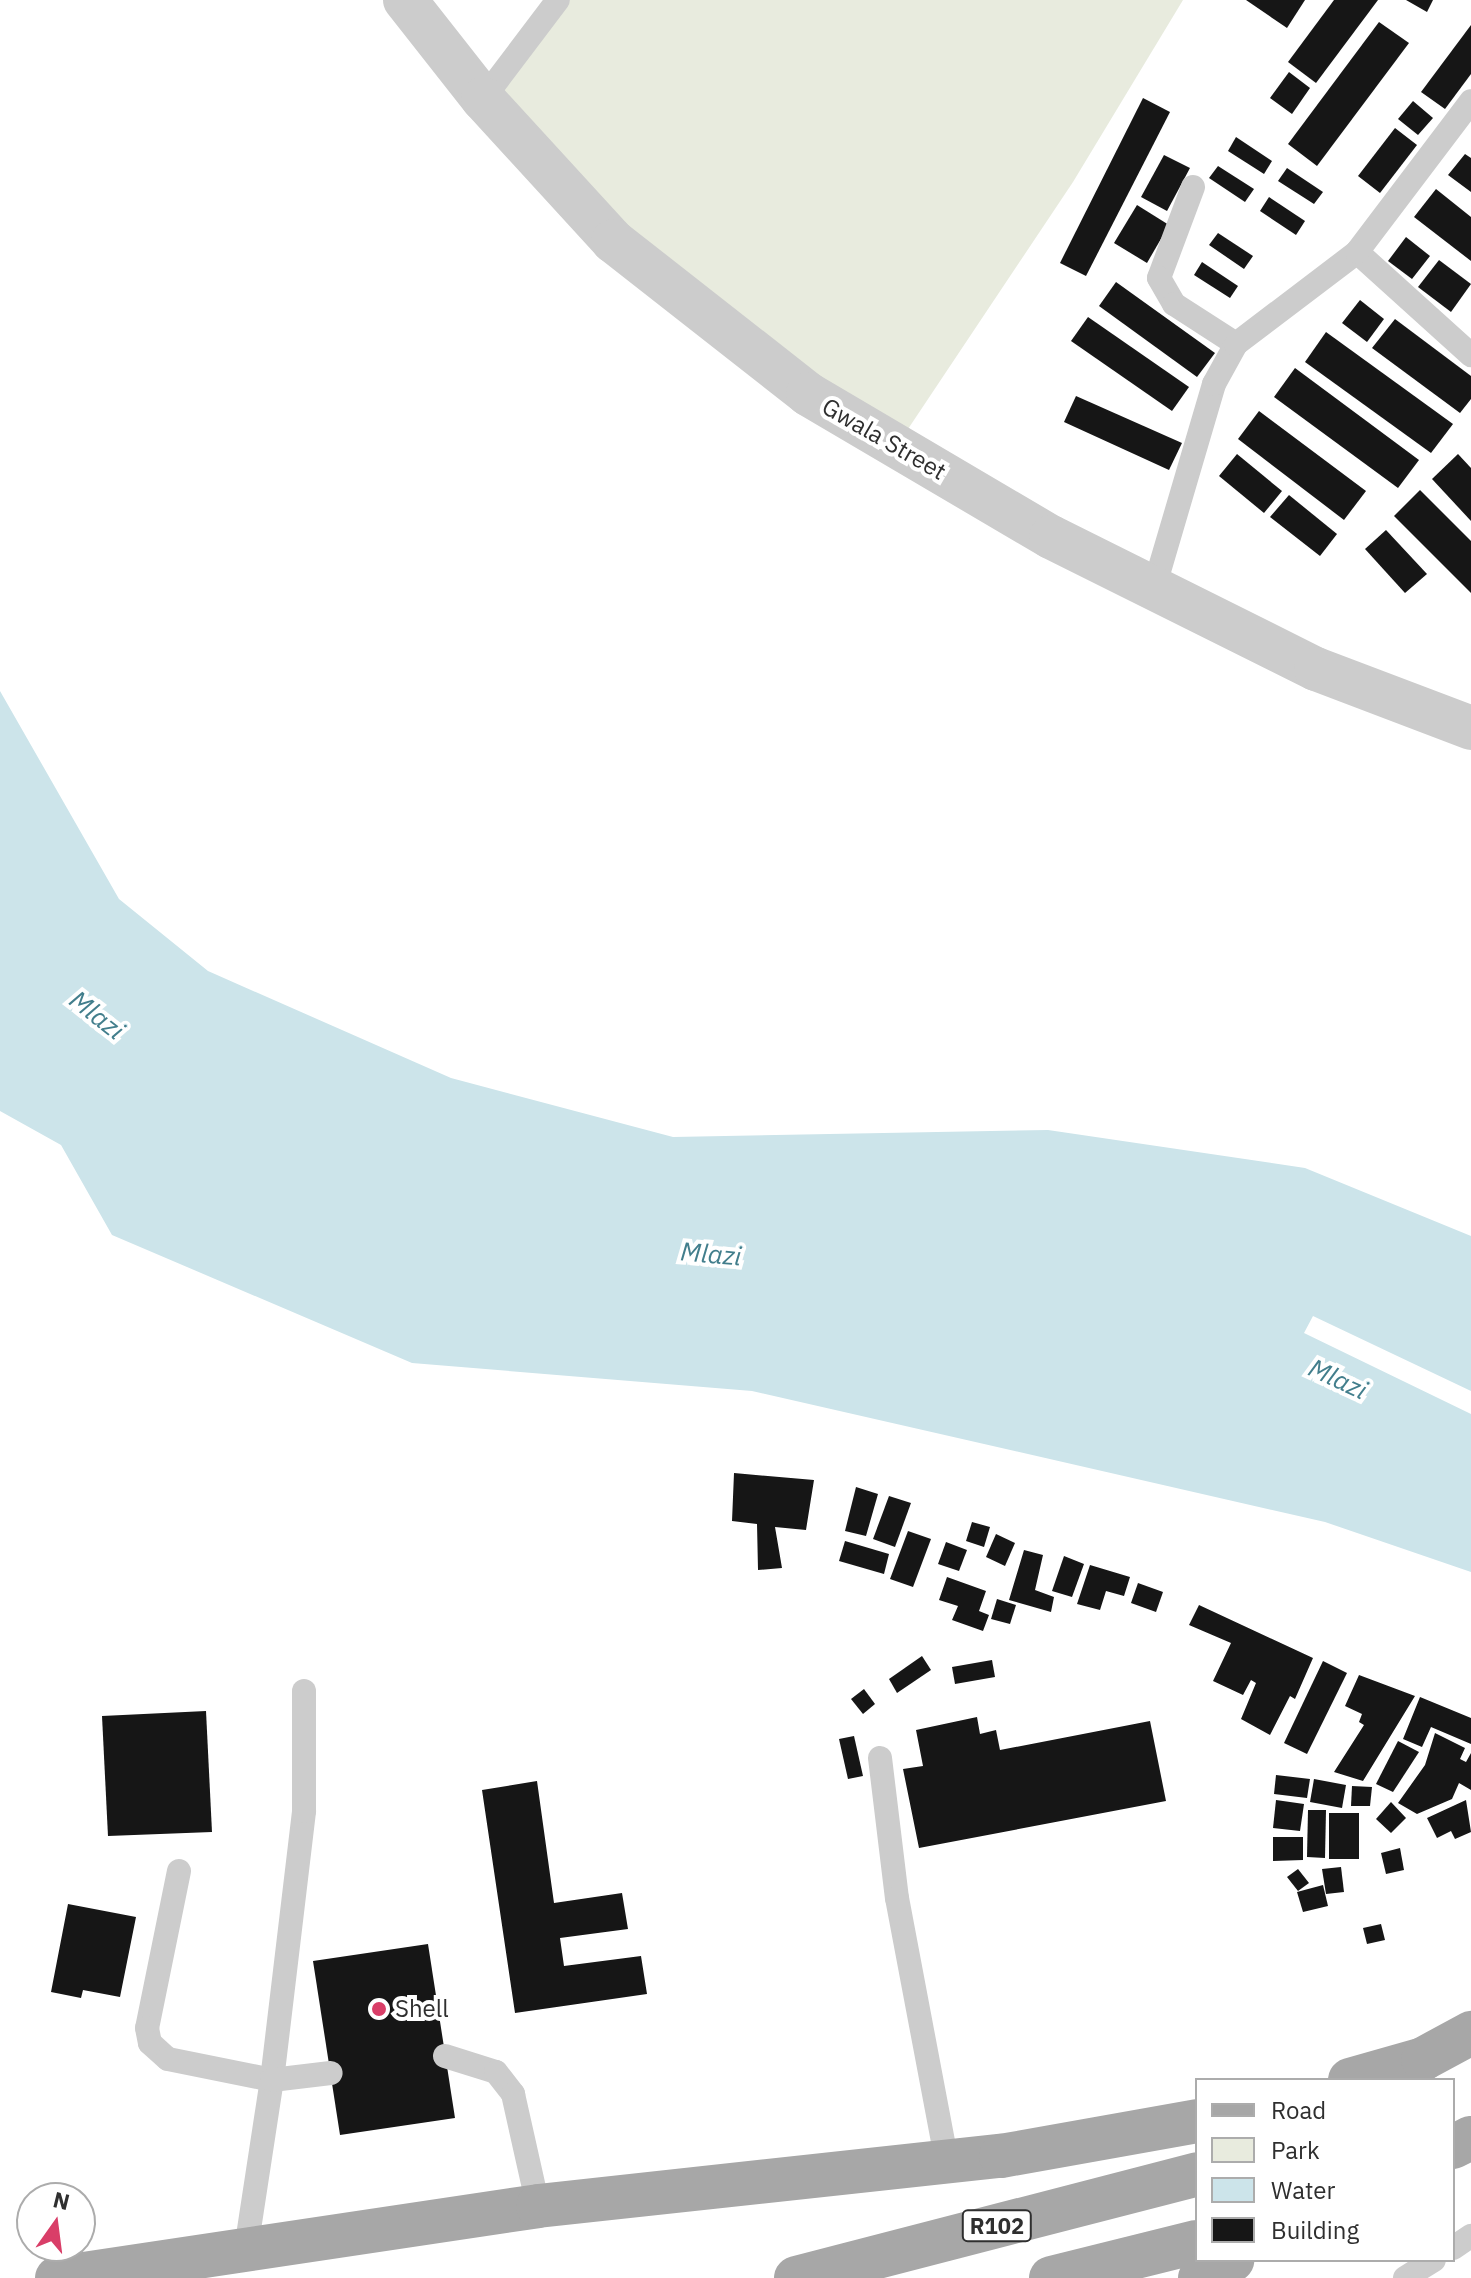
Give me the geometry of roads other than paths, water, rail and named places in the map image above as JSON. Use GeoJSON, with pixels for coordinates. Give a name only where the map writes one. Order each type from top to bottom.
{"type":"FeatureCollection","features":[{"type":"Feature","properties":{"kind":"main road"},"geometry":{"type":"LineString","coordinates":[[1357,2078],[1423,2059],[1471,2033]]}},
{"type":"Feature","properties":{"kind":"main road"},"geometry":{"type":"LineString","coordinates":[[1449,2078],[1471,2066]]}},
{"type":"Feature","properties":{"kind":"main road"},"geometry":{"type":"LineString","coordinates":[[57,2278],[538,2206],[947,2162],[1195,2121]]}},
{"type":"Feature","properties":{"kind":"main road","name":"R102"},"geometry":{"type":"LineString","coordinates":[[796,2278],[1195,2175]]}},
{"type":"Feature","properties":{"kind":"main road"},"geometry":{"type":"LineString","coordinates":[[1051,2278],[1195,2242]]}},
{"type":"Feature","properties":{"kind":"main road"},"geometry":{"type":"LineString","coordinates":[[1200,2278],[1228,2262]]}},
{"type":"Feature","properties":{"kind":"street","name":"Gwala Street"},"geometry":{"type":"LineString","coordinates":[[405,0],[483,99],[613,241],[808,394],[1051,537],[1316,669],[1471,728]]}},
{"type":"Feature","properties":{"kind":"lane"},"geometry":{"type":"LineString","coordinates":[[483,99],[558,0]]}},
{"type":"Feature","properties":{"kind":"lane"},"geometry":{"type":"LineString","coordinates":[[1154,588],[1214,384],[1236,344],[1357,252],[1471,101]]}},
{"type":"Feature","properties":{"kind":"lane"},"geometry":{"type":"LineString","coordinates":[[1193,187],[1159,278],[1174,304],[1236,344]]}},
{"type":"Feature","properties":{"kind":"lane"},"geometry":{"type":"LineString","coordinates":[[1357,252],[1471,355]]}},
{"type":"Feature","properties":{"kind":"lane"},"geometry":{"type":"LineString","coordinates":[[246,2249],[272,2080],[304,1811],[304,1691]]}},
{"type":"Feature","properties":{"kind":"lane"},"geometry":{"type":"LineString","coordinates":[[880,1758],[897,1898],[947,2162]]}},
{"type":"Feature","properties":{"kind":"lane"},"geometry":{"type":"LineString","coordinates":[[179,1871],[147,2028],[150,2043],[168,2059],[272,2080],[331,2073]]}},
{"type":"Feature","properties":{"kind":"lane"},"geometry":{"type":"LineString","coordinates":[[445,2056],[496,2072],[513,2094],[538,2206]]}},
{"type":"Feature","properties":{"kind":"lane"},"geometry":{"type":"LineString","coordinates":[[1405,2278],[1431,2262]]}},
{"type":"Feature","properties":{"kind":"water","name":"Mlazi"},"geometry":{"type":"Polygon","coordinates":[[[0,691],[119,899],[208,971],[451,1078],[673,1137],[1048,1130],[1305,1168],[1471,1236],[1471,1391],[1313,1316],[1304,1333],[1471,1414],[1471,1572],[1325,1522],[752,1391],[412,1363],[112,1235],[61,1145],[0,1111],[0,691]]]}},
{"type":"Feature","properties":{"kind":"place","name":"Shell"},"geometry":{"type":"Point","coordinates":[379,2009]}}]}
